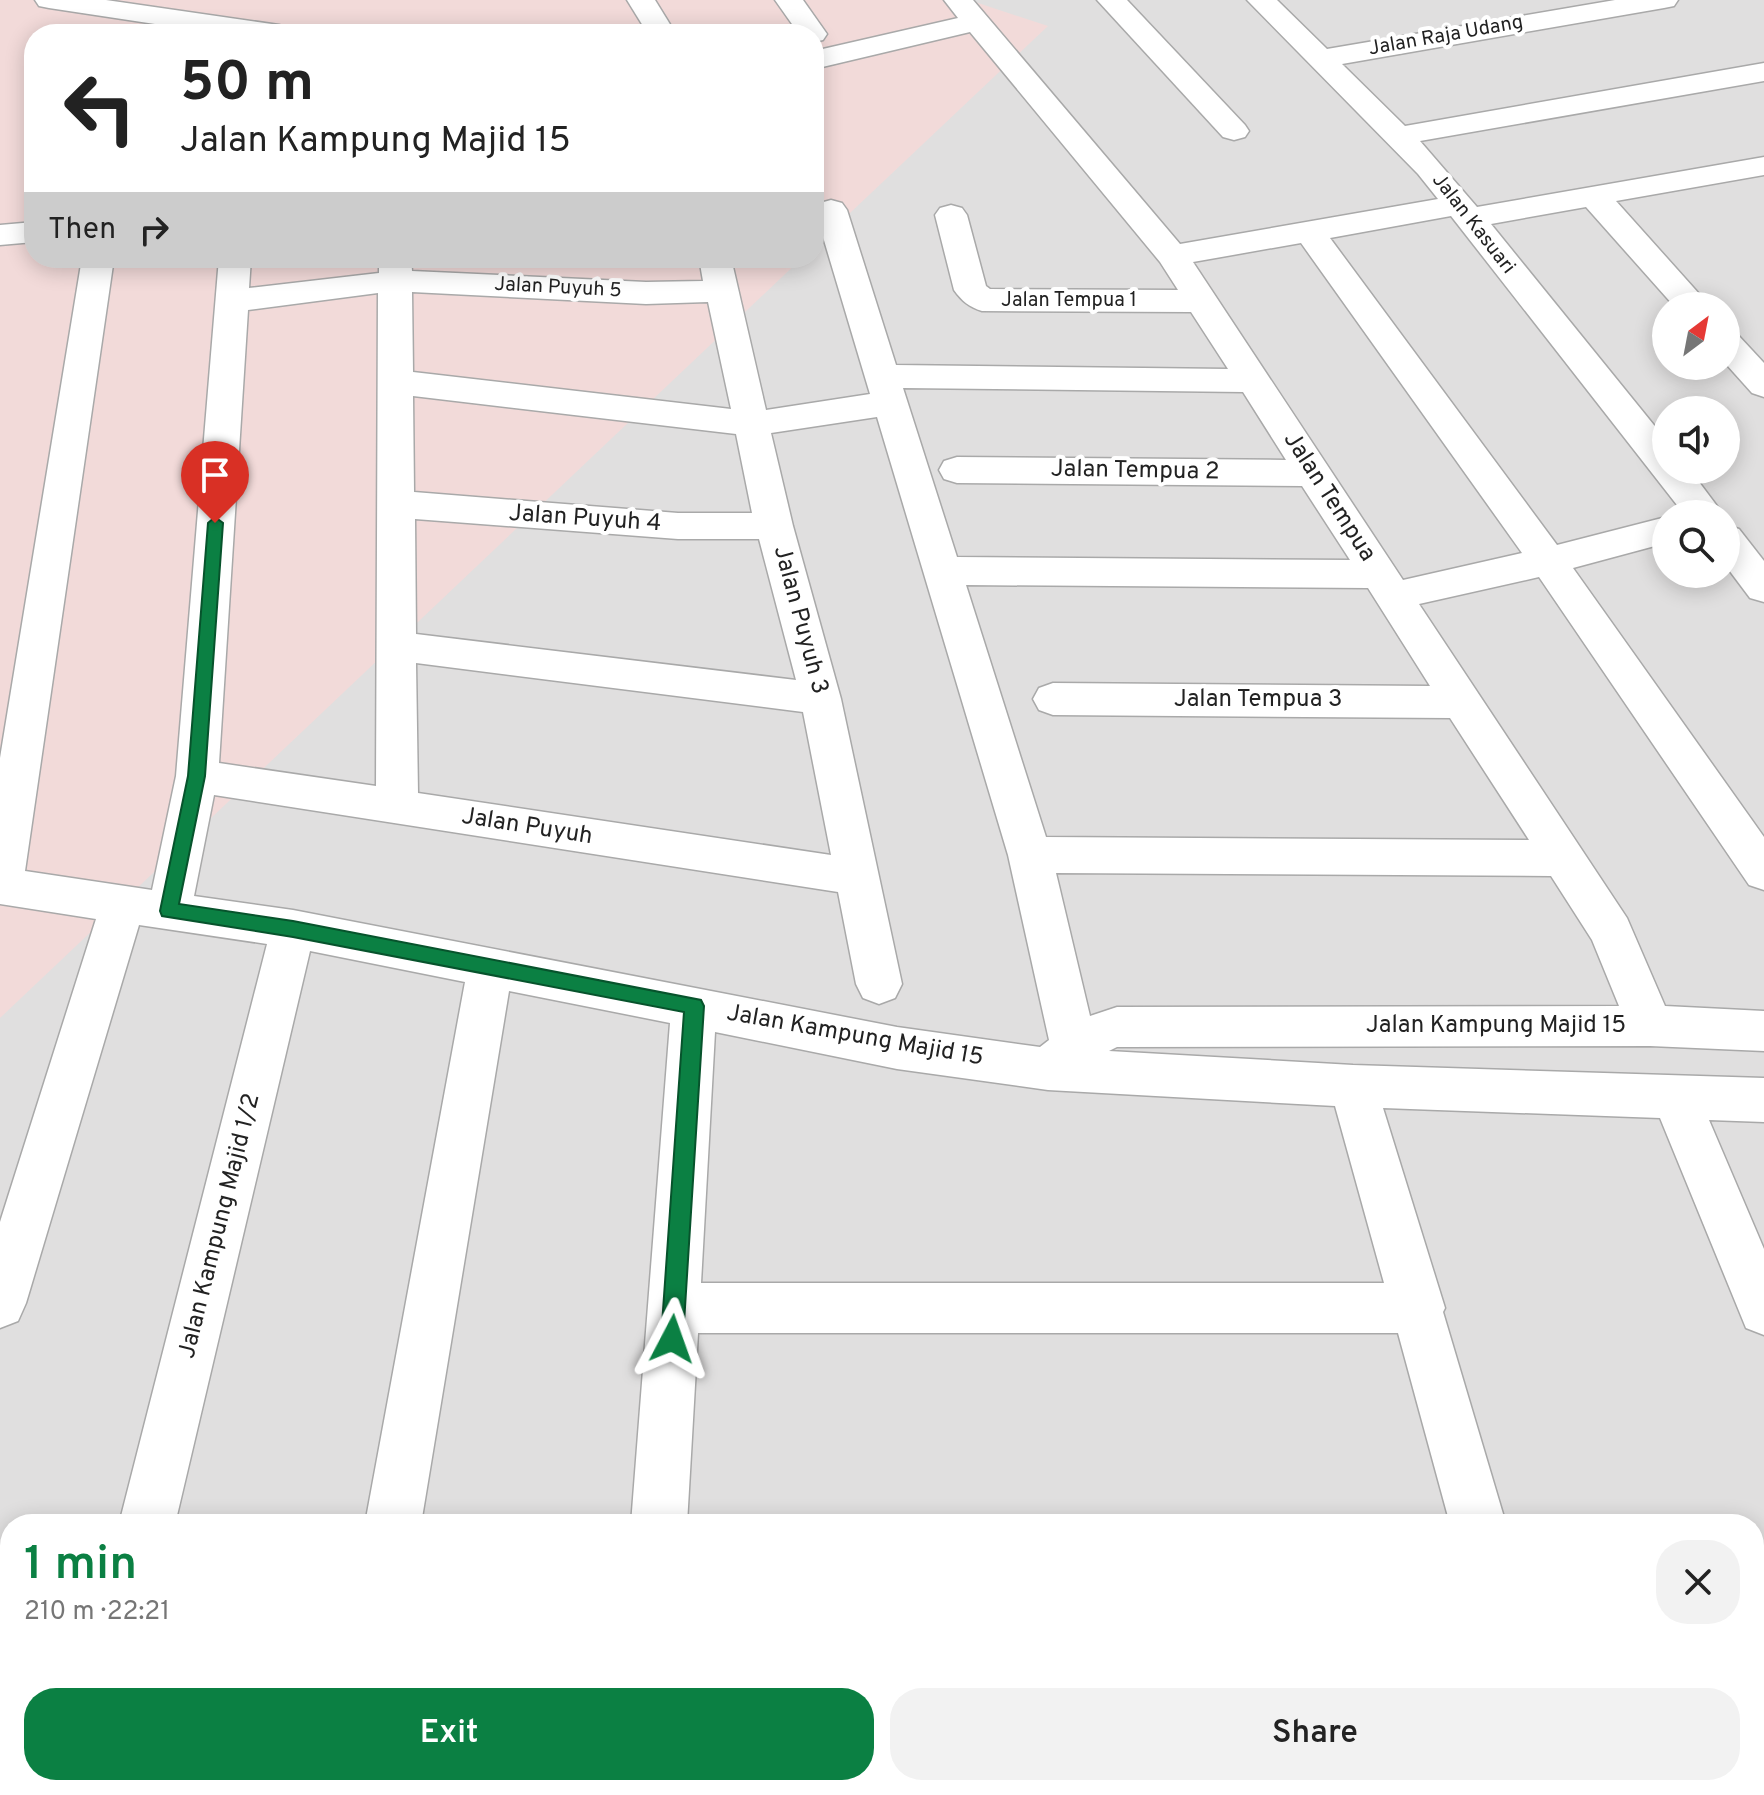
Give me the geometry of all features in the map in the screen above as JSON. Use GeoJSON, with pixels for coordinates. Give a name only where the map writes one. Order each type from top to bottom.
{"type":"FeatureCollection","features":[{"type":"Feature","properties":{"kind":"street"},"geometry":{"type":"LineString","coordinates":[[49,0],[201,24]]}},
{"type":"Feature","properties":{"kind":"street"},"geometry":{"type":"LineString","coordinates":[[641,0],[656,24]]}},
{"type":"Feature","properties":{"kind":"street"},"geometry":{"type":"LineString","coordinates":[[789,0],[804,24]]}},
{"type":"Feature","properties":{"kind":"street"},"geometry":{"type":"LineString","coordinates":[[1111,0],[1234,131]]}},
{"type":"Feature","properties":{"kind":"street","name":"Jalan Kasuari"},"geometry":{"type":"LineString","coordinates":[[1261,0],[1429,167],[1652,448]]}},
{"type":"Feature","properties":{"kind":"street","name":"Jalan Raja Udang"},"geometry":{"type":"LineString","coordinates":[[1322,59],[1551,8],[1664,0]]}},
{"type":"Feature","properties":{"kind":"street"},"geometry":{"type":"LineString","coordinates":[[824,44],[967,11]]}},
{"type":"Feature","properties":{"kind":"street","name":"Jalan Tempua"},"geometry":{"type":"LineString","coordinates":[[967,11],[1172,256],[1611,931],[1650,1026]]}},
{"type":"Feature","properties":{"kind":"street"},"geometry":{"type":"LineString","coordinates":[[1398,136],[1764,72]]}},
{"type":"Feature","properties":{"kind":"street"},"geometry":{"type":"LineString","coordinates":[[1172,256],[1309,231],[1594,196],[1749,168],[1764,201]]}},
{"type":"Feature","properties":{"kind":"street"},"geometry":{"type":"LineString","coordinates":[[1594,196],[1680,292]]}},
{"type":"Feature","properties":{"kind":"street"},"geometry":{"type":"LineString","coordinates":[[831,210],[945,571],[1030,855],[1061,1058]]}},
{"type":"Feature","properties":{"kind":"street","name":"Jalan Tempua 1"},"geometry":{"type":"LineString","coordinates":[[951,215],[971,290],[982,300],[1201,301]]}},
{"type":"Feature","properties":{"kind":"street"},"geometry":{"type":"LineString","coordinates":[[1309,231],[1548,561],[1764,872]]}},
{"type":"Feature","properties":{"kind":"street"},"geometry":{"type":"LineString","coordinates":[[0,235],[24,233]]}},
{"type":"Feature","properties":{"kind":"street"},"geometry":{"type":"LineString","coordinates":[[1,886],[96,268]]}},
{"type":"Feature","properties":{"kind":"street"},"geometry":{"type":"LineString","coordinates":[[169,911],[197,776],[234,268]]}},
{"type":"Feature","properties":{"kind":"street"},"geometry":{"type":"LineString","coordinates":[[395,269],[397,807]]}},
{"type":"Feature","properties":{"kind":"street","name":"Jalan Puyuh 5"},"geometry":{"type":"LineString","coordinates":[[232,301],[395,269],[646,293],[717,275]]}},
{"type":"Feature","properties":{"kind":"street","name":"Jalan Puyuh 3"},"geometry":{"type":"LineString","coordinates":[[717,275],[774,526],[821,699],[879,984]]}},
{"type":"Feature","properties":{"kind":"street"},"geometry":{"type":"LineString","coordinates":[[1740,358],[1764,385]]}},
{"type":"Feature","properties":{"kind":"street"},"geometry":{"type":"LineString","coordinates":[[395,382],[753,424],[887,390],[1254,381]]}},
{"type":"Feature","properties":{"kind":"street","name":"Jalan Tempua 2"},"geometry":{"type":"LineString","coordinates":[[957,470],[1313,473]]}},
{"type":"Feature","properties":{"kind":"street"},"geometry":{"type":"LineString","coordinates":[[1684,484],[1700,500]]}},
{"type":"Feature","properties":{"kind":"street","name":"Jalan Puyuh 4"},"geometry":{"type":"LineString","coordinates":[[396,504],[678,526],[774,526]]}},
{"type":"Feature","properties":{"kind":"street"},"geometry":{"type":"LineString","coordinates":[[945,571],[1386,585],[1548,561],[1652,534]]}},
{"type":"Feature","properties":{"kind":"street"},"geometry":{"type":"LineString","coordinates":[[1740,547],[1764,588]]}},
{"type":"Feature","properties":{"kind":"street"},"geometry":{"type":"LineString","coordinates":[[396,646],[821,699]]}},
{"type":"Feature","properties":{"kind":"street","name":"Jalan Tempua 3"},"geometry":{"type":"LineString","coordinates":[[1053,699],[1463,702]]}},
{"type":"Feature","properties":{"kind":"street","name":"Jalan Puyuh"},"geometry":{"type":"LineString","coordinates":[[197,776],[857,877]]}},
{"type":"Feature","properties":{"kind":"street"},"geometry":{"type":"LineString","coordinates":[[1030,855],[1564,858]]}},
{"type":"Feature","properties":{"kind":"street","name":"Jalan Kampung Majid 15"},"geometry":{"type":"LineString","coordinates":[[1,886],[293,929],[897,1048],[1061,1058],[1353,1086],[1764,1100]]}},
{"type":"Feature","properties":{"kind":"street"},"geometry":{"type":"LineString","coordinates":[[0,1303],[123,904]]}},
{"type":"Feature","properties":{"kind":"street","name":"Jalan Kampung Majid 1/2"},"geometry":{"type":"LineString","coordinates":[[149,1514],[293,929]]}},
{"type":"Feature","properties":{"kind":"street"},"geometry":{"type":"LineString","coordinates":[[395,1514],[490,967]]}},
{"type":"Feature","properties":{"kind":"street"},"geometry":{"type":"LineString","coordinates":[[660,1514],[694,1006]]}},
{"type":"Feature","properties":{"kind":"street","name":"Jalan Kampung Majid 15"},"geometry":{"type":"LineString","coordinates":[[1061,1058],[1101,1031],[1117,1027],[1650,1026],[1764,1031]]}},
{"type":"Feature","properties":{"kind":"street"},"geometry":{"type":"LineString","coordinates":[[1353,1086],[1419,1308],[1475,1514]]}},
{"type":"Feature","properties":{"kind":"street"},"geometry":{"type":"LineString","coordinates":[[1676,1098],[1764,1310]]}},
{"type":"Feature","properties":{"kind":"street"},"geometry":{"type":"LineString","coordinates":[[674,1308],[1419,1308]]}},
{"type":"Feature","properties":{"kind":"shaded area"},"geometry":{"type":"Polygon","coordinates":[[[0,0],[1764,0],[1764,1514],[0,1514],[0,0]]]}},
{"type":"Feature","properties":{"kind":"shaded area"},"geometry":{"type":"Polygon","coordinates":[[[0,0],[969,0],[1048,26],[824,238],[824,24],[24,24],[24,268],[791,268],[0,1018],[0,0]]]}},
{"type":"Feature","properties":{"kind":"route"},"geometry":{"type":"LineString","coordinates":[[215,523],[197,776],[169,911],[293,929],[694,1006],[672,1339]]}}]}
